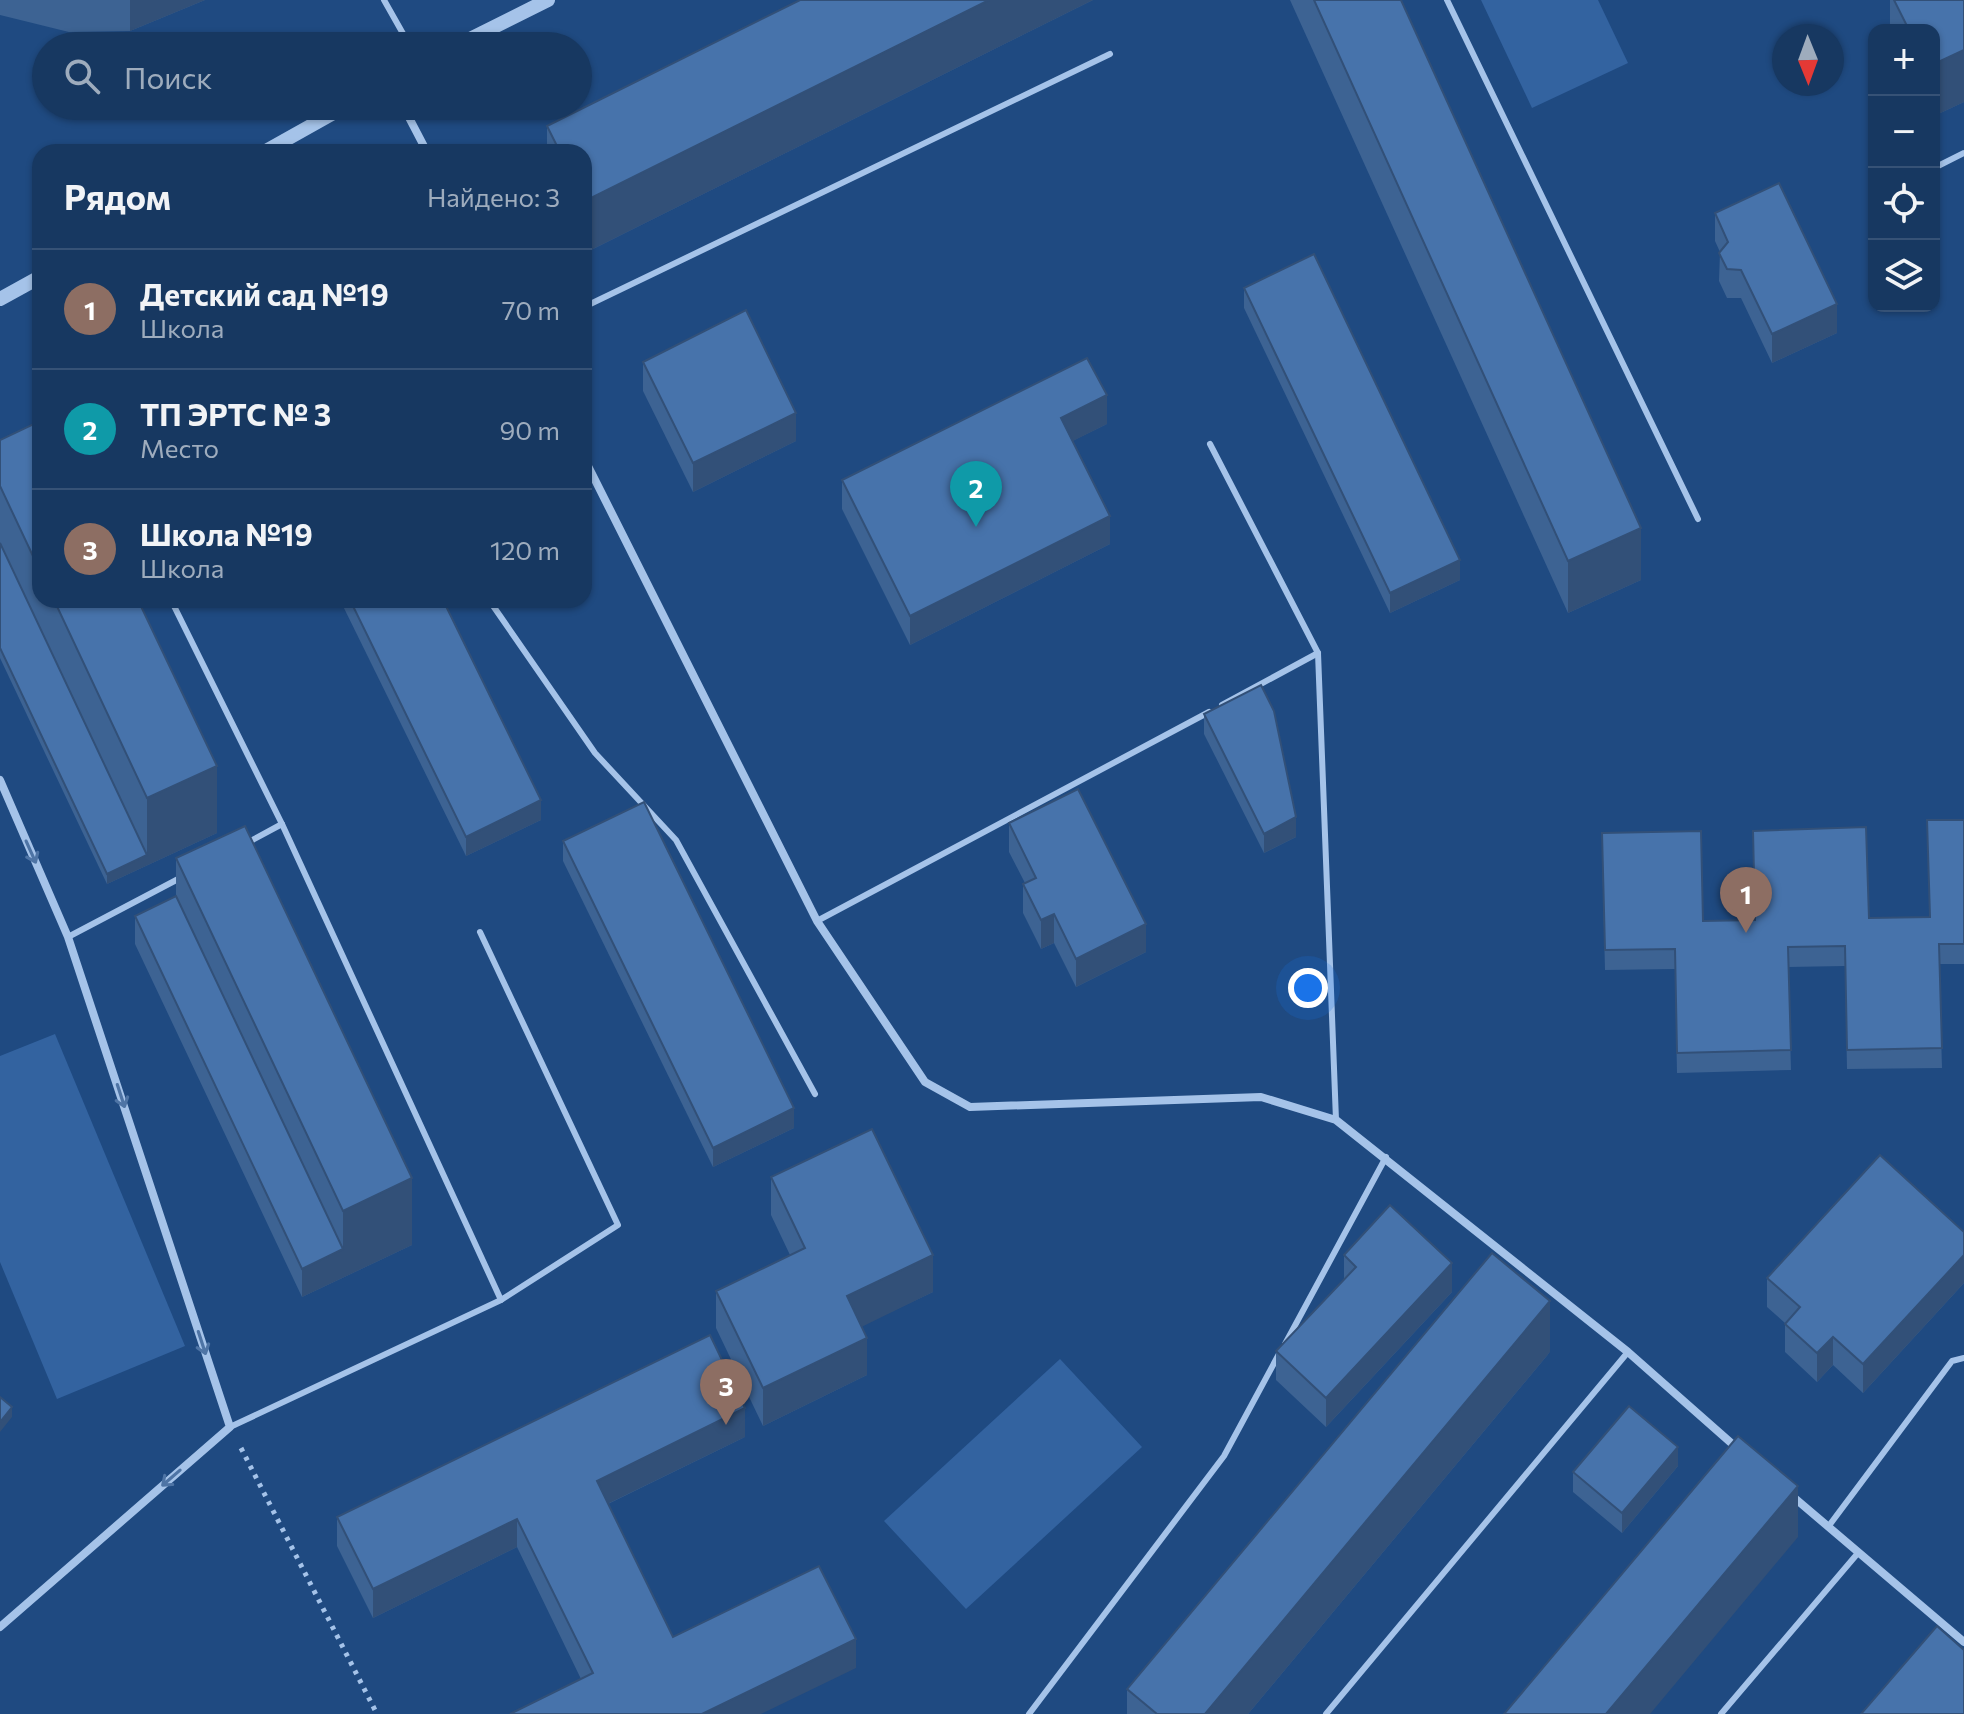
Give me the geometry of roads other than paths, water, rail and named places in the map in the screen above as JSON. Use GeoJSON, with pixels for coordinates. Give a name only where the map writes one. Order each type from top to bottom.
{"type":"FeatureCollection","features":[{"type":"Feature","properties":{"kind":"street"},"geometry":{"type":"LineString","coordinates":[[484,32],[548,0]]}},
{"type":"Feature","properties":{"kind":"street"},"geometry":{"type":"LineString","coordinates":[[278,144],[321,120]]}},
{"type":"Feature","properties":{"kind":"street"},"geometry":{"type":"LineString","coordinates":[[410,120],[423,144]]}},
{"type":"Feature","properties":{"kind":"street"},"geometry":{"type":"LineString","coordinates":[[0,299],[32,281]]}},
{"type":"Feature","properties":{"kind":"street"},"geometry":{"type":"LineString","coordinates":[[592,474],[817,921],[925,1082],[970,1107],[1261,1097],[1336,1120],[1628,1352],[1745,1455]]}},
{"type":"Feature","properties":{"kind":"street"},"geometry":{"type":"LineString","coordinates":[[0,780],[68,937],[230,1427],[0,1627]]}},
{"type":"Feature","properties":{"kind":"street"},"geometry":{"type":"LineString","coordinates":[[1781,1486],[1964,1642]]}},
{"type":"Feature","properties":{"kind":"lane"},"geometry":{"type":"LineString","coordinates":[[384,0],[402,32]]}},
{"type":"Feature","properties":{"kind":"lane"},"geometry":{"type":"LineString","coordinates":[[1447,0],[1698,519]]}},
{"type":"Feature","properties":{"kind":"lane"},"geometry":{"type":"LineString","coordinates":[[592,303],[1110,54]]}},
{"type":"Feature","properties":{"kind":"lane"},"geometry":{"type":"LineString","coordinates":[[1940,165],[1964,153]]}},
{"type":"Feature","properties":{"kind":"lane"},"geometry":{"type":"LineString","coordinates":[[1210,444],[1318,653],[1336,1120]]}},
{"type":"Feature","properties":{"kind":"lane"},"geometry":{"type":"LineString","coordinates":[[175,608],[282,824],[501,1300]]}},
{"type":"Feature","properties":{"kind":"lane"},"geometry":{"type":"LineString","coordinates":[[495,608],[595,753],[676,840],[815,1094]]}},
{"type":"Feature","properties":{"kind":"lane"},"geometry":{"type":"LineString","coordinates":[[817,921],[1318,653]]}},
{"type":"Feature","properties":{"kind":"lane"},"geometry":{"type":"LineString","coordinates":[[242,845],[282,824]]}},
{"type":"Feature","properties":{"kind":"lane"},"geometry":{"type":"LineString","coordinates":[[68,937],[189,873]]}},
{"type":"Feature","properties":{"kind":"lane"},"geometry":{"type":"LineString","coordinates":[[230,1427],[501,1300],[618,1225],[480,932]]}},
{"type":"Feature","properties":{"kind":"lane"},"geometry":{"type":"LineString","coordinates":[[1029,1714],[1224,1456],[1386,1157]]}},
{"type":"Feature","properties":{"kind":"lane"},"geometry":{"type":"LineString","coordinates":[[1326,1714],[1628,1352]]}},
{"type":"Feature","properties":{"kind":"lane"},"geometry":{"type":"LineString","coordinates":[[1828,1527],[1952,1361],[1964,1358]]}},
{"type":"Feature","properties":{"kind":"lane"},"geometry":{"type":"LineString","coordinates":[[1721,1714],[1858,1553]]}},
{"type":"Feature","properties":{"kind":"place","name":"ТП ЭРТС № 3"},"geometry":{"type":"Point","coordinates":[976,527]}},
{"type":"Feature","properties":{"kind":"place","name":"Детский сад №19"},"geometry":{"type":"Point","coordinates":[1746,933]}},
{"type":"Feature","properties":{"kind":"place","name":"Школа №19"},"geometry":{"type":"Point","coordinates":[726,1425]}}]}
